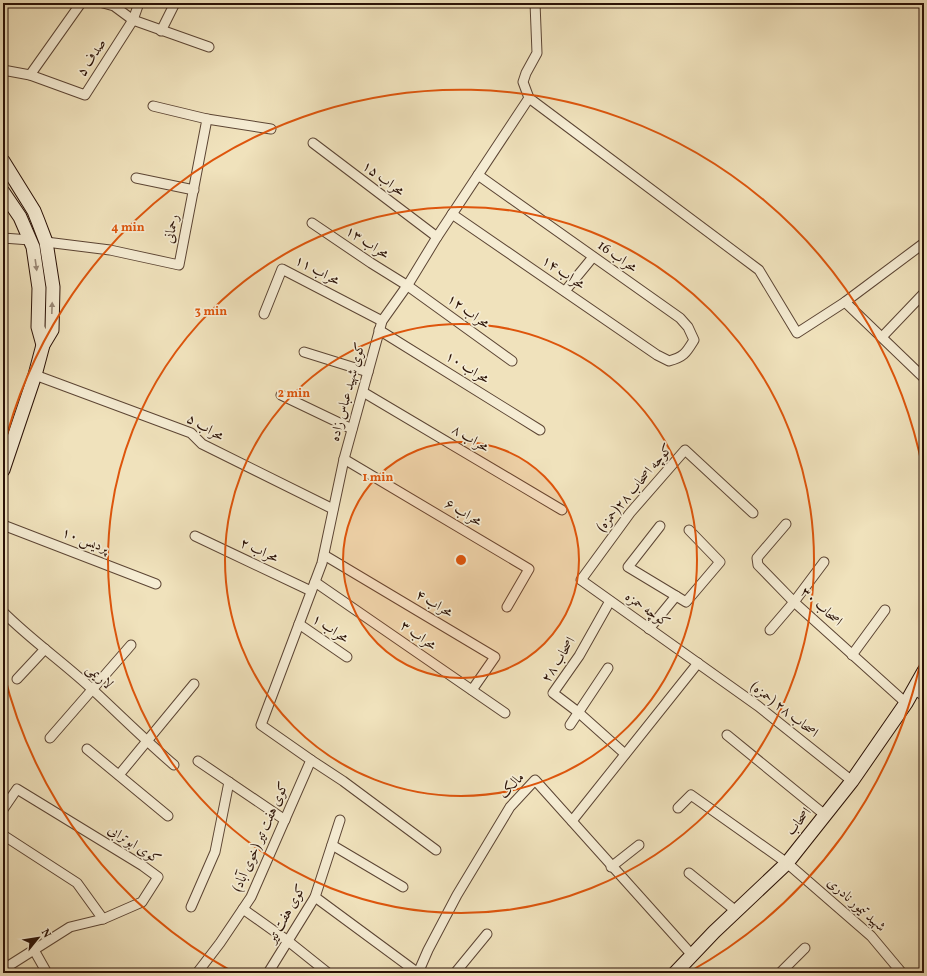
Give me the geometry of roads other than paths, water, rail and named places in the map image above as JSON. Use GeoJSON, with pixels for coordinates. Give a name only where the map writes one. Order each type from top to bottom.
{"type":"FeatureCollection","features":[{"type":"Feature","properties":{"kind":"main road"},"geometry":{"type":"LineString","coordinates":[[3,161],[34,212],[46,242],[53,287],[52,330],[43,345],[36,375],[3,470]]}},
{"type":"Feature","properties":{"kind":"main road"},"geometry":{"type":"LineString","coordinates":[[3,192],[20,217],[33,247],[39,288],[38,328],[43,345]]}},
{"type":"Feature","properties":{"kind":"main road","name":"اصحاب"},"geometry":{"type":"LineString","coordinates":[[675,973],[736,911],[787,863],[852,781],[906,704],[919,692],[924,671]]}},
{"type":"Feature","properties":{"kind":"street"},"geometry":{"type":"LineString","coordinates":[[30,75],[81,3]]}},
{"type":"Feature","properties":{"kind":"street"},"geometry":{"type":"LineString","coordinates":[[103,3],[114,6],[133,20],[209,47]]}},
{"type":"Feature","properties":{"kind":"street","name":"صدف ۵"},"geometry":{"type":"LineString","coordinates":[[3,70],[30,75],[84,95],[133,20],[139,3]]}},
{"type":"Feature","properties":{"kind":"street"},"geometry":{"type":"LineString","coordinates":[[161,31],[175,3]]}},
{"type":"Feature","properties":{"kind":"street"},"geometry":{"type":"LineString","coordinates":[[535,3],[537,53],[526,73],[523,82],[529,98],[759,270],[797,333],[845,302],[924,243]]}},
{"type":"Feature","properties":{"kind":"street","name":"کوی شهید عباس زاده"},"geometry":{"type":"LineString","coordinates":[[311,760],[260,725],[324,555],[344,459],[380,325],[408,286],[437,237],[529,98]]}},
{"type":"Feature","properties":{"kind":"street"},"geometry":{"type":"LineString","coordinates":[[153,106],[207,119],[271,129]]}},
{"type":"Feature","properties":{"kind":"street","name":"رحمانی"},"geometry":{"type":"LineString","coordinates":[[46,242],[110,250],[179,265],[207,119]]}},
{"type":"Feature","properties":{"kind":"street","name":"محراب ۱۵"},"geometry":{"type":"LineString","coordinates":[[313,143],[437,237]]}},
{"type":"Feature","properties":{"kind":"street","name":"محراب 16"},"geometry":{"type":"LineString","coordinates":[[478,175],[680,318],[688,327],[694,340],[680,358],[669,361],[658,355]]}},
{"type":"Feature","properties":{"kind":"street"},"geometry":{"type":"LineString","coordinates":[[136,178],[194,190]]}},
{"type":"Feature","properties":{"kind":"street","name":"محراب ۱۴"},"geometry":{"type":"LineString","coordinates":[[452,214],[658,355]]}},
{"type":"Feature","properties":{"kind":"street","name":"محراب ۱۳"},"geometry":{"type":"LineString","coordinates":[[312,223],[408,286]]}},
{"type":"Feature","properties":{"kind":"street"},"geometry":{"type":"LineString","coordinates":[[3,238],[30,240]]}},
{"type":"Feature","properties":{"kind":"street"},"geometry":{"type":"LineString","coordinates":[[565,291],[593,257]]}},
{"type":"Feature","properties":{"kind":"street","name":"محراب ۱۱"},"geometry":{"type":"LineString","coordinates":[[264,314],[282,269],[380,325]]}},
{"type":"Feature","properties":{"kind":"street","name":"محراب ۱۲"},"geometry":{"type":"LineString","coordinates":[[408,286],[512,361]]}},
{"type":"Feature","properties":{"kind":"street"},"geometry":{"type":"LineString","coordinates":[[882,337],[924,293]]}},
{"type":"Feature","properties":{"kind":"street"},"geometry":{"type":"LineString","coordinates":[[845,302],[924,378]]}},
{"type":"Feature","properties":{"kind":"street","name":"محراب ۱۰"},"geometry":{"type":"LineString","coordinates":[[380,325],[540,430]]}},
{"type":"Feature","properties":{"kind":"street"},"geometry":{"type":"LineString","coordinates":[[304,352],[368,372]]}},
{"type":"Feature","properties":{"kind":"street","name":"محراب ۵"},"geometry":{"type":"LineString","coordinates":[[36,375],[191,433],[202,444],[333,509]]}},
{"type":"Feature","properties":{"kind":"street","name":"محراب ۸"},"geometry":{"type":"LineString","coordinates":[[363,392],[562,510]]}},
{"type":"Feature","properties":{"kind":"street"},"geometry":{"type":"LineString","coordinates":[[281,395],[352,430]]}},
{"type":"Feature","properties":{"kind":"street","name":"کوچه اصحاب ۲۸(حمزه)"},"geometry":{"type":"LineString","coordinates":[[581,580],[630,513],[685,450],[753,514]]}},
{"type":"Feature","properties":{"kind":"street","name":"محراب ۶"},"geometry":{"type":"LineString","coordinates":[[344,459],[529,569],[507,607]]}},
{"type":"Feature","properties":{"kind":"street","name":"اصحاب ۳۰"},"geometry":{"type":"LineString","coordinates":[[786,524],[757,558],[758,565],[794,602],[906,704]]}},
{"type":"Feature","properties":{"kind":"street","name":"پردیس ۱۰"},"geometry":{"type":"LineString","coordinates":[[3,525],[156,584]]}},
{"type":"Feature","properties":{"kind":"street"},"geometry":{"type":"LineString","coordinates":[[660,526],[628,567],[686,602],[720,562],[689,530]]}},
{"type":"Feature","properties":{"kind":"street","name":"محراب ۲"},"geometry":{"type":"LineString","coordinates":[[195,536],[311,591]]}},
{"type":"Feature","properties":{"kind":"street","name":"محراب ۴"},"geometry":{"type":"LineString","coordinates":[[324,555],[495,657],[472,690]]}},
{"type":"Feature","properties":{"kind":"street"},"geometry":{"type":"LineString","coordinates":[[770,630],[794,602],[824,562]]}},
{"type":"Feature","properties":{"kind":"street","name":"کوچه حمزه"},"geometry":{"type":"LineString","coordinates":[[581,580],[698,663]]}},
{"type":"Feature","properties":{"kind":"street","name":"محراب ۳"},"geometry":{"type":"LineString","coordinates":[[315,582],[506,713]]}},
{"type":"Feature","properties":{"kind":"street"},"geometry":{"type":"LineString","coordinates":[[649,629],[676,596]]}},
{"type":"Feature","properties":{"kind":"street","name":"اصحاب ۲۸"},"geometry":{"type":"LineString","coordinates":[[610,601],[554,694],[578,712],[626,754]]}},
{"type":"Feature","properties":{"kind":"street"},"geometry":{"type":"LineString","coordinates":[[852,655],[885,610]]}},
{"type":"Feature","properties":{"kind":"street","name":"لاریمی"},"geometry":{"type":"LineString","coordinates":[[3,612],[93,690],[147,742],[174,765]]}},
{"type":"Feature","properties":{"kind":"street","name":"محراب ۱"},"geometry":{"type":"LineString","coordinates":[[299,624],[346,657]]}},
{"type":"Feature","properties":{"kind":"street"},"geometry":{"type":"LineString","coordinates":[[50,738],[131,645]]}},
{"type":"Feature","properties":{"kind":"street"},"geometry":{"type":"LineString","coordinates":[[17,679],[45,649]]}},
{"type":"Feature","properties":{"kind":"street"},"geometry":{"type":"LineString","coordinates":[[572,821],[698,663]]}},
{"type":"Feature","properties":{"kind":"street","name":"اصحاب ۲۸ (حمزه)"},"geometry":{"type":"LineString","coordinates":[[698,663],[758,706],[852,781]]}},
{"type":"Feature","properties":{"kind":"street"},"geometry":{"type":"LineString","coordinates":[[570,725],[608,668]]}},
{"type":"Feature","properties":{"kind":"street"},"geometry":{"type":"LineString","coordinates":[[119,775],[194,684]]}},
{"type":"Feature","properties":{"kind":"street"},"geometry":{"type":"LineString","coordinates":[[727,735],[825,815]]}},
{"type":"Feature","properties":{"kind":"street"},"geometry":{"type":"LineString","coordinates":[[87,749],[168,816]]}},
{"type":"Feature","properties":{"kind":"street"},"geometry":{"type":"LineString","coordinates":[[311,760],[343,781],[436,850]]}},
{"type":"Feature","properties":{"kind":"street","name":"کوی هفت تیر (خوی آباد)"},"geometry":{"type":"LineString","coordinates":[[197,973],[251,897],[311,760]]}},
{"type":"Feature","properties":{"kind":"street"},"geometry":{"type":"LineString","coordinates":[[198,761],[285,820]]}},
{"type":"Feature","properties":{"kind":"street","name":"مالک"},"geometry":{"type":"LineString","coordinates":[[315,897],[418,973],[428,950],[461,888],[510,807],[534,780],[692,955]]}},
{"type":"Feature","properties":{"kind":"street"},"geometry":{"type":"LineString","coordinates":[[192,907],[215,852],[229,782]]}},
{"type":"Feature","properties":{"kind":"street","name":"کوی ابوترابی"},"geometry":{"type":"LineString","coordinates":[[3,971],[70,928],[102,919],[142,902],[158,877],[143,866],[17,789],[4,807]]}},
{"type":"Feature","properties":{"kind":"street","name":"شهید تیمور نادری"},"geometry":{"type":"LineString","coordinates":[[678,808],[690,795],[787,863],[871,936],[902,973]]}},
{"type":"Feature","properties":{"kind":"street","name":"کوی هفت تیر"},"geometry":{"type":"LineString","coordinates":[[268,973],[315,897],[340,820]]}},
{"type":"Feature","properties":{"kind":"street"},"geometry":{"type":"LineString","coordinates":[[3,835],[77,883],[102,919]]}},
{"type":"Feature","properties":{"kind":"street"},"geometry":{"type":"LineString","coordinates":[[332,845],[403,887]]}},
{"type":"Feature","properties":{"kind":"street"},"geometry":{"type":"LineString","coordinates":[[612,866],[639,845]]}},
{"type":"Feature","properties":{"kind":"street"},"geometry":{"type":"LineString","coordinates":[[689,873],[736,911]]}},
{"type":"Feature","properties":{"kind":"street"},"geometry":{"type":"LineString","coordinates":[[243,909],[288,941],[328,973]]}},
{"type":"Feature","properties":{"kind":"street"},"geometry":{"type":"LineString","coordinates":[[455,973],[487,934]]}},
{"type":"Feature","properties":{"kind":"street"},"geometry":{"type":"LineString","coordinates":[[780,973],[805,948]]}},
{"type":"Feature","properties":{"kind":"street"},"geometry":{"type":"LineString","coordinates":[[34,950],[47,973]]}}]}
